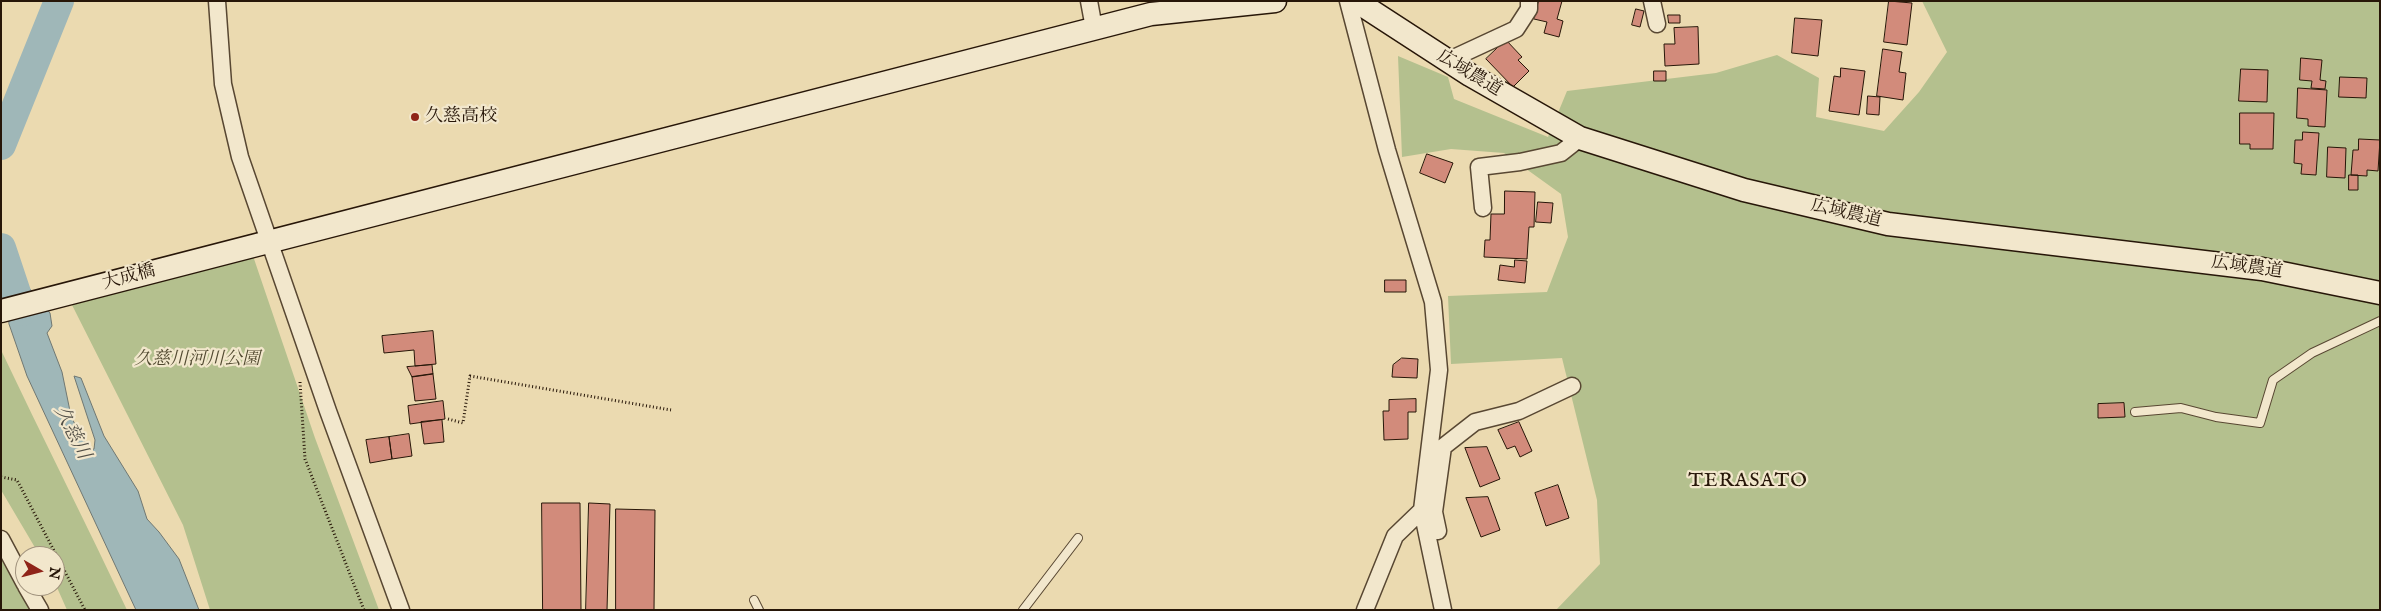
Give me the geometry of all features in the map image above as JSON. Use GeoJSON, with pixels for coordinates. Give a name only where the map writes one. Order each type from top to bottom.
{"type":"FeatureCollection","features":[{"type":"Feature","properties":{"kind":"street"},"geometry":{"type":"LineString","coordinates":[[217,1],[223,84],[262,243],[401,610]]}},
{"type":"Feature","properties":{"kind":"street"},"geometry":{"type":"LineString","coordinates":[[1089,1],[1094,28]]}},
{"type":"Feature","properties":{"kind":"street","name":"大成橋"},"geometry":{"type":"LineString","coordinates":[[1,311],[1151,14],[1275,1]]}},
{"type":"Feature","properties":{"kind":"street"},"geometry":{"type":"LineString","coordinates":[[1348,1],[1388,150],[1433,302],[1439,370],[1422,510],[1443,610]]}},
{"type":"Feature","properties":{"kind":"street","name":"広域農道"},"geometry":{"type":"LineString","coordinates":[[1356,1],[1447,61],[1580,138],[1744,190],[1888,224],[2262,269],[2380,293]]}},
{"type":"Feature","properties":{"kind":"street"},"geometry":{"type":"LineString","coordinates":[[1447,61],[1516,29],[1529,9],[1529,1]]}},
{"type":"Feature","properties":{"kind":"street"},"geometry":{"type":"LineString","coordinates":[[1652,1],[1657,24]]}},
{"type":"Feature","properties":{"kind":"street"},"geometry":{"type":"LineString","coordinates":[[1482,208],[1479,167],[1520,162],[1561,153],[1580,138]]}},
{"type":"Feature","properties":{"kind":"street"},"geometry":{"type":"LineString","coordinates":[[1438,585],[1444,565],[1434,512],[1443,447],[1476,422],[1519,411],[1572,386]]}},
{"type":"Feature","properties":{"kind":"street"},"geometry":{"type":"LineString","coordinates":[[1365,610],[1395,536],[1422,510]]}},
{"type":"Feature","properties":{"kind":"street"},"geometry":{"type":"LineString","coordinates":[[1,539],[15,565]]}},
{"type":"Feature","properties":{"kind":"street"},"geometry":{"type":"LineString","coordinates":[[32,596],[40,610]]}},
{"type":"Feature","properties":{"kind":"lane"},"geometry":{"type":"LineString","coordinates":[[2135,412],[2181,408],[2216,417],[2260,423],[2273,380],[2312,353],[2380,321]]}},
{"type":"Feature","properties":{"kind":"lane"},"geometry":{"type":"LineString","coordinates":[[1023,610],[1078,538]]}},
{"type":"Feature","properties":{"kind":"lane"},"geometry":{"type":"LineString","coordinates":[[754,600],[759,610]]}},
{"type":"Feature","properties":{"kind":"path"},"geometry":{"type":"LineString","coordinates":[[299,376],[305,460],[364,610]]}},
{"type":"Feature","properties":{"kind":"path"},"geometry":{"type":"LineString","coordinates":[[448,419],[463,423],[470,376],[671,410]]}},
{"type":"Feature","properties":{"kind":"path"},"geometry":{"type":"LineString","coordinates":[[1,477],[17,480],[85,610]]}},
{"type":"Feature","properties":{"kind":"green space"},"geometry":{"type":"Polygon","coordinates":[[[1922,1],[2380,1],[2380,610],[1556,610],[1600,564],[1597,500],[1562,358],[1451,364],[1448,296],[1547,292],[1568,237],[1561,194],[1504,153],[1451,149],[1402,157],[1398,56],[1448,77],[1454,99],[1548,137],[1567,91],[1716,73],[1777,55],[1819,78],[1816,117],[1884,131],[1919,92],[1947,52],[1922,1]]]}},
{"type":"Feature","properties":{"kind":"green space","name":"久慈川河川公園"},"geometry":{"type":"Polygon","coordinates":[[[252,253],[315,438],[379,610],[210,610],[183,525],[71,303],[252,253]]]}},
{"type":"Feature","properties":{"kind":"green space"},"geometry":{"type":"Polygon","coordinates":[[[1,350],[127,610],[67,610],[61,596],[65,596],[65,546],[34,546],[1,490],[1,350]]]}},
{"type":"Feature","properties":{"kind":"green space"},"geometry":{"type":"Polygon","coordinates":[[[1,557],[15,582],[15,596],[23,596],[31,610],[1,610],[1,557]]]}},
{"type":"Feature","properties":{"kind":"water"},"geometry":{"type":"Polygon","coordinates":[[[9,264],[50,313],[52,326],[47,333],[62,372],[71,416],[80,435],[91,450],[94,449],[95,440],[74,376],[81,378],[104,436],[138,491],[147,519],[179,559],[199,610],[136,610],[27,376],[9,324],[9,264]]]}},
{"type":"Feature","properties":{"kind":"building"},"geometry":{"type":"Polygon","coordinates":[[[1539,1],[1562,1],[1557,19],[1563,21],[1559,37],[1544,33],[1547,22],[1534,19],[1539,1]]]}},
{"type":"Feature","properties":{"kind":"building"},"geometry":{"type":"Polygon","coordinates":[[[1889,1],[1912,3],[1907,45],[1884,42],[1889,1]]]}},
{"type":"Feature","properties":{"kind":"building"},"geometry":{"type":"Polygon","coordinates":[[[1636,9],[1644,11],[1640,27],[1632,25],[1636,9]]]}},
{"type":"Feature","properties":{"kind":"building"},"geometry":{"type":"Polygon","coordinates":[[[1668,15],[1680,15],[1680,23],[1669,23],[1668,15]]]}},
{"type":"Feature","properties":{"kind":"building"},"geometry":{"type":"Polygon","coordinates":[[[1795,18],[1822,20],[1818,56],[1792,53],[1795,18]]]}},
{"type":"Feature","properties":{"kind":"building"},"geometry":{"type":"Polygon","coordinates":[[[1698,27],[1699,64],[1665,66],[1664,44],[1675,44],[1674,28],[1698,27]]]}},
{"type":"Feature","properties":{"kind":"building"},"geometry":{"type":"Polygon","coordinates":[[[1506,40],[1522,57],[1518,60],[1529,71],[1513,87],[1486,59],[1506,40]]]}},
{"type":"Feature","properties":{"kind":"building"},"geometry":{"type":"Polygon","coordinates":[[[1883,49],[1902,52],[1899,72],[1906,73],[1903,100],[1877,96],[1883,49]]]}},
{"type":"Feature","properties":{"kind":"building"},"geometry":{"type":"Polygon","coordinates":[[[2301,58],[2322,60],[2320,80],[2326,81],[2325,89],[2311,88],[2312,81],[2300,80],[2301,58]]]}},
{"type":"Feature","properties":{"kind":"building"},"geometry":{"type":"Polygon","coordinates":[[[1841,68],[1865,71],[1859,115],[1829,111],[1834,76],[1840,77],[1841,68]]]}},
{"type":"Feature","properties":{"kind":"building"},"geometry":{"type":"Polygon","coordinates":[[[2241,69],[2268,70],[2267,102],[2239,101],[2241,69]]]}},
{"type":"Feature","properties":{"kind":"building"},"geometry":{"type":"Polygon","coordinates":[[[1654,71],[1666,71],[1666,81],[1654,81],[1654,71]]]}},
{"type":"Feature","properties":{"kind":"building"},"geometry":{"type":"Polygon","coordinates":[[[2340,77],[2367,78],[2366,98],[2339,97],[2340,77]]]}},
{"type":"Feature","properties":{"kind":"building"},"geometry":{"type":"Polygon","coordinates":[[[2298,88],[2327,90],[2325,127],[2308,126],[2308,119],[2297,118],[2298,88]]]}},
{"type":"Feature","properties":{"kind":"building"},"geometry":{"type":"Polygon","coordinates":[[[1868,96],[1880,97],[1879,115],[1867,114],[1868,96]]]}},
{"type":"Feature","properties":{"kind":"building"},"geometry":{"type":"Polygon","coordinates":[[[2240,113],[2274,113],[2273,149],[2250,149],[2250,144],[2240,144],[2240,113]]]}},
{"type":"Feature","properties":{"kind":"building"},"geometry":{"type":"Polygon","coordinates":[[[2303,132],[2319,133],[2316,175],[2301,174],[2302,164],[2294,163],[2295,140],[2302,140],[2303,132]]]}},
{"type":"Feature","properties":{"kind":"building"},"geometry":{"type":"Polygon","coordinates":[[[2359,139],[2380,140],[2378,171],[2367,170],[2367,176],[2351,175],[2353,150],[2358,150],[2359,139]]]}},
{"type":"Feature","properties":{"kind":"building"},"geometry":{"type":"Polygon","coordinates":[[[2328,147],[2346,148],[2345,178],[2327,177],[2328,147]]]}},
{"type":"Feature","properties":{"kind":"building"},"geometry":{"type":"Polygon","coordinates":[[[1427,154],[1453,163],[1445,183],[1420,173],[1427,154]]]}},
{"type":"Feature","properties":{"kind":"building"},"geometry":{"type":"Polygon","coordinates":[[[2349,175],[2358,175],[2358,190],[2349,190],[2349,175]]]}},
{"type":"Feature","properties":{"kind":"building"},"geometry":{"type":"Polygon","coordinates":[[[1505,191],[1535,192],[1534,227],[1529,227],[1527,259],[1484,257],[1485,240],[1490,240],[1491,214],[1504,214],[1505,191]]]}},
{"type":"Feature","properties":{"kind":"building"},"geometry":{"type":"Polygon","coordinates":[[[1538,202],[1553,203],[1551,223],[1536,222],[1538,202]]]}},
{"type":"Feature","properties":{"kind":"building"},"geometry":{"type":"Polygon","coordinates":[[[1515,260],[1527,261],[1525,283],[1498,280],[1500,265],[1514,267],[1515,260]]]}},
{"type":"Feature","properties":{"kind":"building"},"geometry":{"type":"Polygon","coordinates":[[[1385,280],[1406,280],[1406,292],[1385,292],[1385,280]]]}},
{"type":"Feature","properties":{"kind":"building"},"geometry":{"type":"Polygon","coordinates":[[[433,331],[436,364],[415,366],[414,350],[384,353],[382,336],[433,331]]]}},
{"type":"Feature","properties":{"kind":"building"},"geometry":{"type":"Polygon","coordinates":[[[1402,358],[1418,359],[1417,378],[1392,377],[1393,365],[1402,358]]]}},
{"type":"Feature","properties":{"kind":"building"},"geometry":{"type":"Polygon","coordinates":[[[432,365],[433,374],[412,377],[407,367],[432,365]]]}},
{"type":"Feature","properties":{"kind":"building"},"geometry":{"type":"Polygon","coordinates":[[[433,374],[436,399],[415,401],[412,377],[433,374]]]}},
{"type":"Feature","properties":{"kind":"building"},"geometry":{"type":"Polygon","coordinates":[[[1416,399],[1416,412],[1408,412],[1408,439],[1384,440],[1383,411],[1389,411],[1389,400],[1416,399]]]}},
{"type":"Feature","properties":{"kind":"building"},"geometry":{"type":"Polygon","coordinates":[[[443,401],[445,419],[410,424],[408,406],[443,401]]]}},
{"type":"Feature","properties":{"kind":"building"},"geometry":{"type":"Polygon","coordinates":[[[2124,403],[2125,417],[2098,418],[2098,404],[2124,403]]]}},
{"type":"Feature","properties":{"kind":"building"},"geometry":{"type":"Polygon","coordinates":[[[442,420],[444,442],[424,444],[421,422],[442,420]]]}},
{"type":"Feature","properties":{"kind":"building"},"geometry":{"type":"Polygon","coordinates":[[[1519,422],[1532,451],[1520,457],[1515,446],[1507,449],[1498,430],[1519,422]]]}},
{"type":"Feature","properties":{"kind":"building"},"geometry":{"type":"Polygon","coordinates":[[[409,434],[412,456],[392,459],[389,437],[409,434]]]}},
{"type":"Feature","properties":{"kind":"building"},"geometry":{"type":"Polygon","coordinates":[[[389,437],[392,459],[370,463],[366,440],[389,437]]]}},
{"type":"Feature","properties":{"kind":"building"},"geometry":{"type":"Polygon","coordinates":[[[1487,447],[1500,479],[1480,487],[1465,448],[1487,447]]]}},
{"type":"Feature","properties":{"kind":"building"},"geometry":{"type":"Polygon","coordinates":[[[1558,485],[1569,518],[1546,526],[1535,493],[1558,485]]]}},
{"type":"Feature","properties":{"kind":"building"},"geometry":{"type":"Polygon","coordinates":[[[1488,497],[1500,530],[1481,537],[1466,498],[1488,497]]]}},
{"type":"Feature","properties":{"kind":"building"},"geometry":{"type":"Polygon","coordinates":[[[542,503],[580,503],[581,610],[543,610],[542,503]]]}},
{"type":"Feature","properties":{"kind":"building"},"geometry":{"type":"Polygon","coordinates":[[[589,503],[610,504],[607,610],[586,610],[589,503]]]}},
{"type":"Feature","properties":{"kind":"building"},"geometry":{"type":"Polygon","coordinates":[[[616,509],[655,510],[654,610],[616,610],[616,509]]]}},
{"type":"Feature","properties":{"kind":"waterway","name":"久慈川"},"geometry":{"type":"LineString","coordinates":[[1,145],[59,1]]}},
{"type":"Feature","properties":{"kind":"waterway","name":"久慈川"},"geometry":{"type":"LineString","coordinates":[[1,248],[22,311]]}},
{"type":"Feature","properties":{"kind":"place","name":"久慈高校"},"geometry":{"type":"Point","coordinates":[415,117]}},
{"type":"Feature","properties":{"kind":"district","name":"TERASATO"},"geometry":{"type":"Point","coordinates":[1748,482]}}]}
